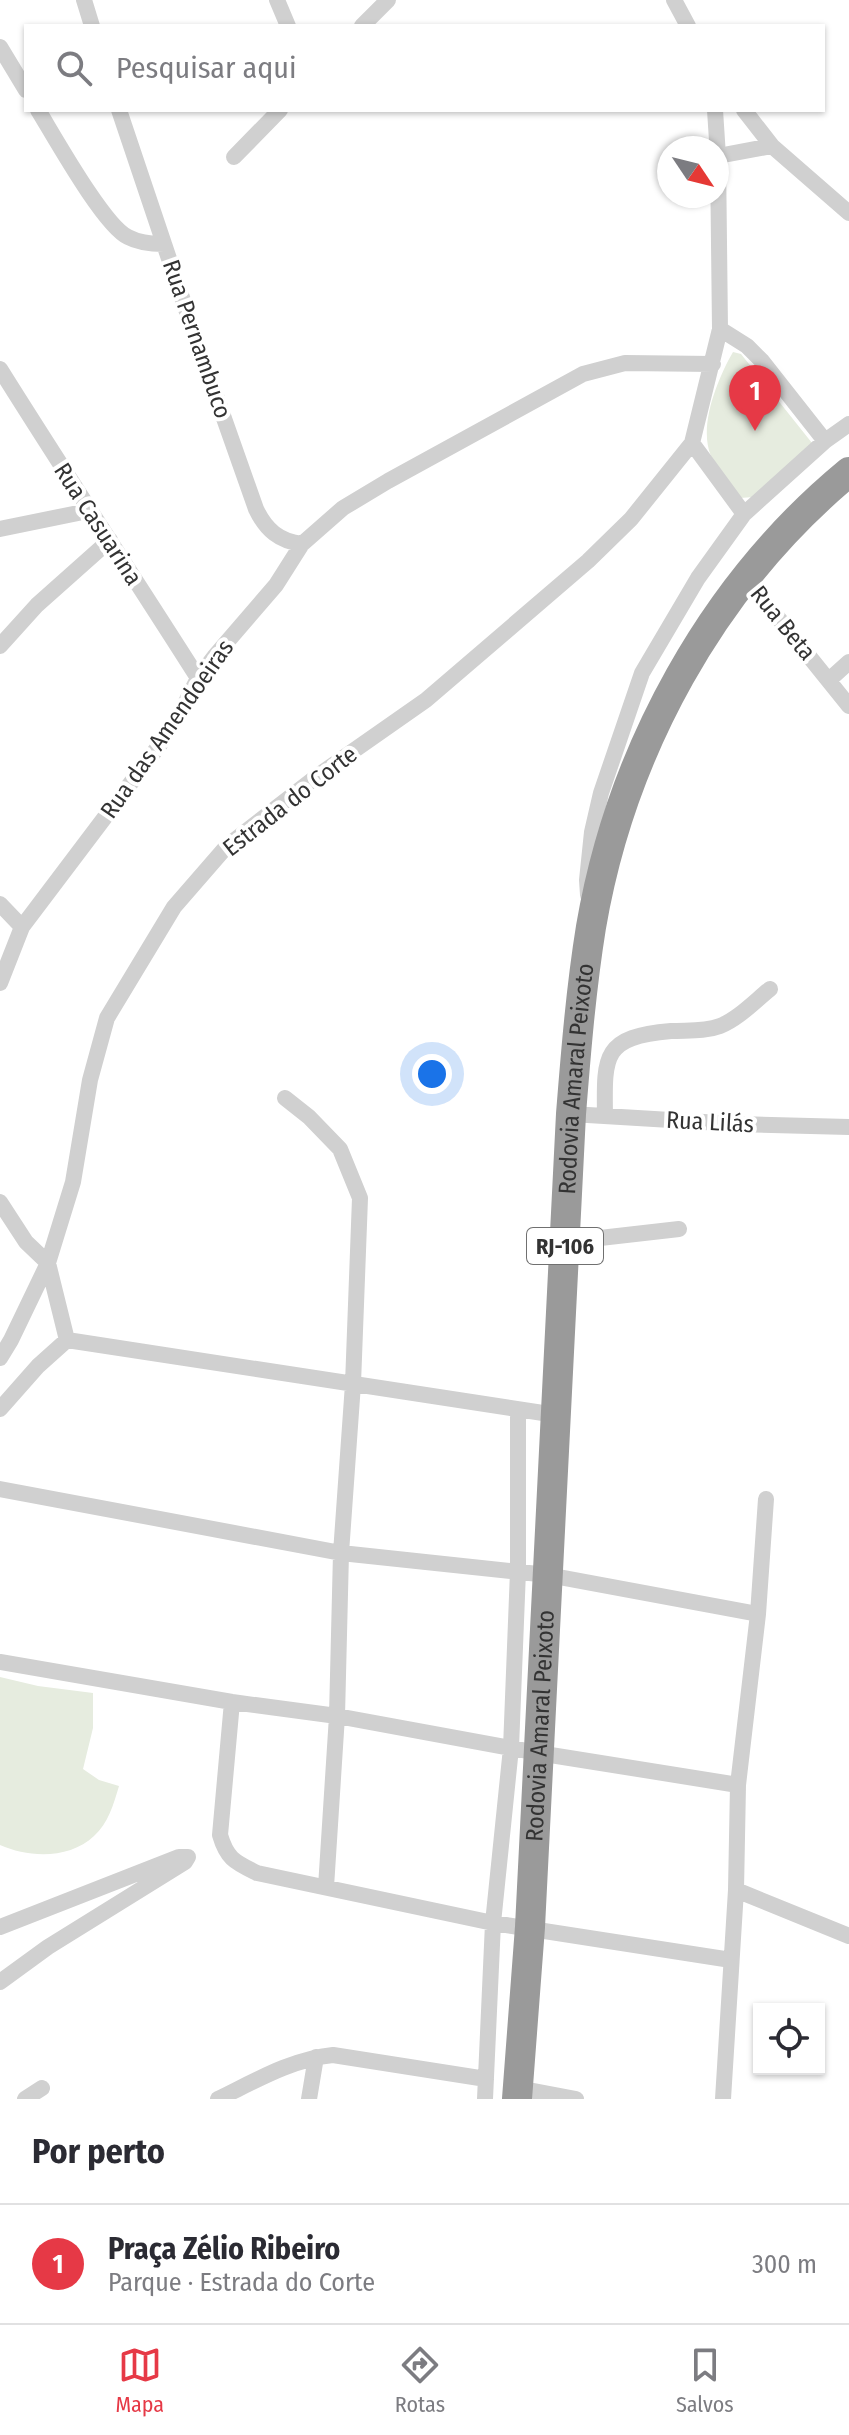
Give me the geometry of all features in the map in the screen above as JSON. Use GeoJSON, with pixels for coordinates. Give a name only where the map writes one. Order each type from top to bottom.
{"type":"FeatureCollection","features":[{"type":"Feature","properties":{"kind":"highway","name":"Rodovia Amaral Peixoto"},"geometry":{"type":"LineString","coordinates":[[518,2093],[530,1927],[525,1751],[548,1575],[571,1114],[592,926],[606,860],[636,764],[688,662],[718,615],[790,525],[849,472]]}},
{"type":"Feature","properties":{"kind":"street"},"geometry":{"type":"LineString","coordinates":[[84,0],[91,24]]}},
{"type":"Feature","properties":{"kind":"street"},"geometry":{"type":"LineString","coordinates":[[277,0],[287,24]]}},
{"type":"Feature","properties":{"kind":"street"},"geometry":{"type":"LineString","coordinates":[[364,24],[388,0]]}},
{"type":"Feature","properties":{"kind":"street"},"geometry":{"type":"LineString","coordinates":[[674,0],[687,24]]}},
{"type":"Feature","properties":{"kind":"street"},"geometry":{"type":"LineString","coordinates":[[0,47],[24,87]]}},
{"type":"Feature","properties":{"kind":"street"},"geometry":{"type":"LineString","coordinates":[[39,112],[92,195],[120,232],[150,244],[164,244]]}},
{"type":"Feature","properties":{"kind":"street","name":"Rua Pernambuco"},"geometry":{"type":"LineString","coordinates":[[120,112],[256,509],[272,532],[283,540],[302,544]]}},
{"type":"Feature","properties":{"kind":"street"},"geometry":{"type":"LineString","coordinates":[[234,157],[278,112]]}},
{"type":"Feature","properties":{"kind":"street","name":"Estrada do Corte"},"geometry":{"type":"LineString","coordinates":[[715,112],[717,136]]}},
{"type":"Feature","properties":{"kind":"street"},"geometry":{"type":"LineString","coordinates":[[746,112],[772,146],[849,213]]}},
{"type":"Feature","properties":{"kind":"street"},"geometry":{"type":"LineString","coordinates":[[729,154],[772,146]]}},
{"type":"Feature","properties":{"kind":"street","name":"Estrada do Corte"},"geometry":{"type":"LineString","coordinates":[[0,1358],[48,1263],[73,1182],[90,1080],[107,1018],[174,907],[227,846],[316,777],[426,700],[588,561],[631,519],[692,443],[720,329],[719,208]]}},
{"type":"Feature","properties":{"kind":"street"},"geometry":{"type":"LineString","coordinates":[[720,329],[747,346],[762,361],[825,441]]}},
{"type":"Feature","properties":{"kind":"street","name":"Rua das Amendoeiras"},"geometry":{"type":"LineString","coordinates":[[0,983],[22,927],[161,743],[198,678],[276,585],[302,544],[343,508],[583,374],[625,363],[713,364]]}},
{"type":"Feature","properties":{"kind":"street","name":"Rua Casuarina"},"geometry":{"type":"LineString","coordinates":[[0,369],[88,511],[110,540],[198,678]]}},
{"type":"Feature","properties":{"kind":"street"},"geometry":{"type":"LineString","coordinates":[[592,926],[587,880],[592,832],[612,754],[642,673],[698,578],[744,514],[825,441],[849,424]]}},
{"type":"Feature","properties":{"kind":"street"},"geometry":{"type":"LineString","coordinates":[[692,443],[744,514]]}},
{"type":"Feature","properties":{"kind":"street"},"geometry":{"type":"LineString","coordinates":[[0,529],[88,511]]}},
{"type":"Feature","properties":{"kind":"street"},"geometry":{"type":"LineString","coordinates":[[0,646],[37,605],[110,540]]}},
{"type":"Feature","properties":{"kind":"street","name":"Rua Beta"},"geometry":{"type":"LineString","coordinates":[[746,578],[849,706]]}},
{"type":"Feature","properties":{"kind":"street"},"geometry":{"type":"LineString","coordinates":[[829,680],[849,662]]}},
{"type":"Feature","properties":{"kind":"street"},"geometry":{"type":"LineString","coordinates":[[0,904],[22,927]]}},
{"type":"Feature","properties":{"kind":"street"},"geometry":{"type":"LineString","coordinates":[[605,1116],[606,1062],[619,1043],[670,1031],[705,1031],[724,1025],[770,989]]}},
{"type":"Feature","properties":{"kind":"street"},"geometry":{"type":"LineString","coordinates":[[285,1098],[340,1149],[360,1198],[353,1384],[341,1553],[337,1716],[326,1887]]}},
{"type":"Feature","properties":{"kind":"street","name":"Rua Lilás"},"geometry":{"type":"LineString","coordinates":[[571,1114],[849,1127]]}},
{"type":"Feature","properties":{"kind":"street"},"geometry":{"type":"LineString","coordinates":[[0,1202],[26,1242],[48,1263],[67,1340]]}},
{"type":"Feature","properties":{"kind":"street"},"geometry":{"type":"LineString","coordinates":[[565,1242],[679,1229]]}},
{"type":"Feature","properties":{"kind":"street"},"geometry":{"type":"LineString","coordinates":[[67,1340],[556,1415]]}},
{"type":"Feature","properties":{"kind":"street"},"geometry":{"type":"LineString","coordinates":[[0,1409],[38,1366],[67,1340]]}},
{"type":"Feature","properties":{"kind":"street"},"geometry":{"type":"LineString","coordinates":[[485,2099],[493,1923],[525,1751],[518,1571],[518,1410]]}},
{"type":"Feature","properties":{"kind":"street"},"geometry":{"type":"LineString","coordinates":[[0,1489],[341,1553],[548,1575],[758,1614]]}},
{"type":"Feature","properties":{"kind":"street"},"geometry":{"type":"LineString","coordinates":[[723,2099],[736,1890],[738,1785],[758,1614],[766,1499]]}},
{"type":"Feature","properties":{"kind":"street"},"geometry":{"type":"LineString","coordinates":[[0,1662],[738,1785]]}},
{"type":"Feature","properties":{"kind":"street"},"geometry":{"type":"LineString","coordinates":[[232,1702],[220,1835],[225,1852],[234,1861],[257,1873],[493,1923],[731,1960]]}},
{"type":"Feature","properties":{"kind":"street"},"geometry":{"type":"LineString","coordinates":[[0,1927],[179,1857],[188,1857],[185,1862],[48,1947],[0,1982]]}},
{"type":"Feature","properties":{"kind":"street"},"geometry":{"type":"LineString","coordinates":[[736,1890],[849,1936]]}},
{"type":"Feature","properties":{"kind":"street"},"geometry":{"type":"LineString","coordinates":[[218,2099],[288,2066],[333,2055],[486,2079]]}},
{"type":"Feature","properties":{"kind":"street"},"geometry":{"type":"LineString","coordinates":[[309,2099],[316,2057]]}},
{"type":"Feature","properties":{"kind":"street"},"geometry":{"type":"LineString","coordinates":[[25,2099],[42,2088]]}},
{"type":"Feature","properties":{"kind":"street"},"geometry":{"type":"LineString","coordinates":[[518,2093],[576,2099]]}},
{"type":"Feature","properties":{"kind":"shaded area"},"geometry":{"type":"Polygon","coordinates":[[[733,352],[741,354],[812,443],[754,497],[740,498],[711,456],[708,444],[708,417],[712,402],[733,352]]]}},
{"type":"Feature","properties":{"kind":"shaded area"},"geometry":{"type":"Polygon","coordinates":[[[0,1677],[38,1686],[93,1693],[93,1728],[83,1769],[99,1780],[119,1786],[103,1826],[84,1844],[49,1854],[24,1852],[0,1845],[0,1677]]]}},
{"type":"Feature","properties":{"kind":"place","name":"Praça Zélio Ribeiro"},"geometry":{"type":"Point","coordinates":[755,431]}}]}
